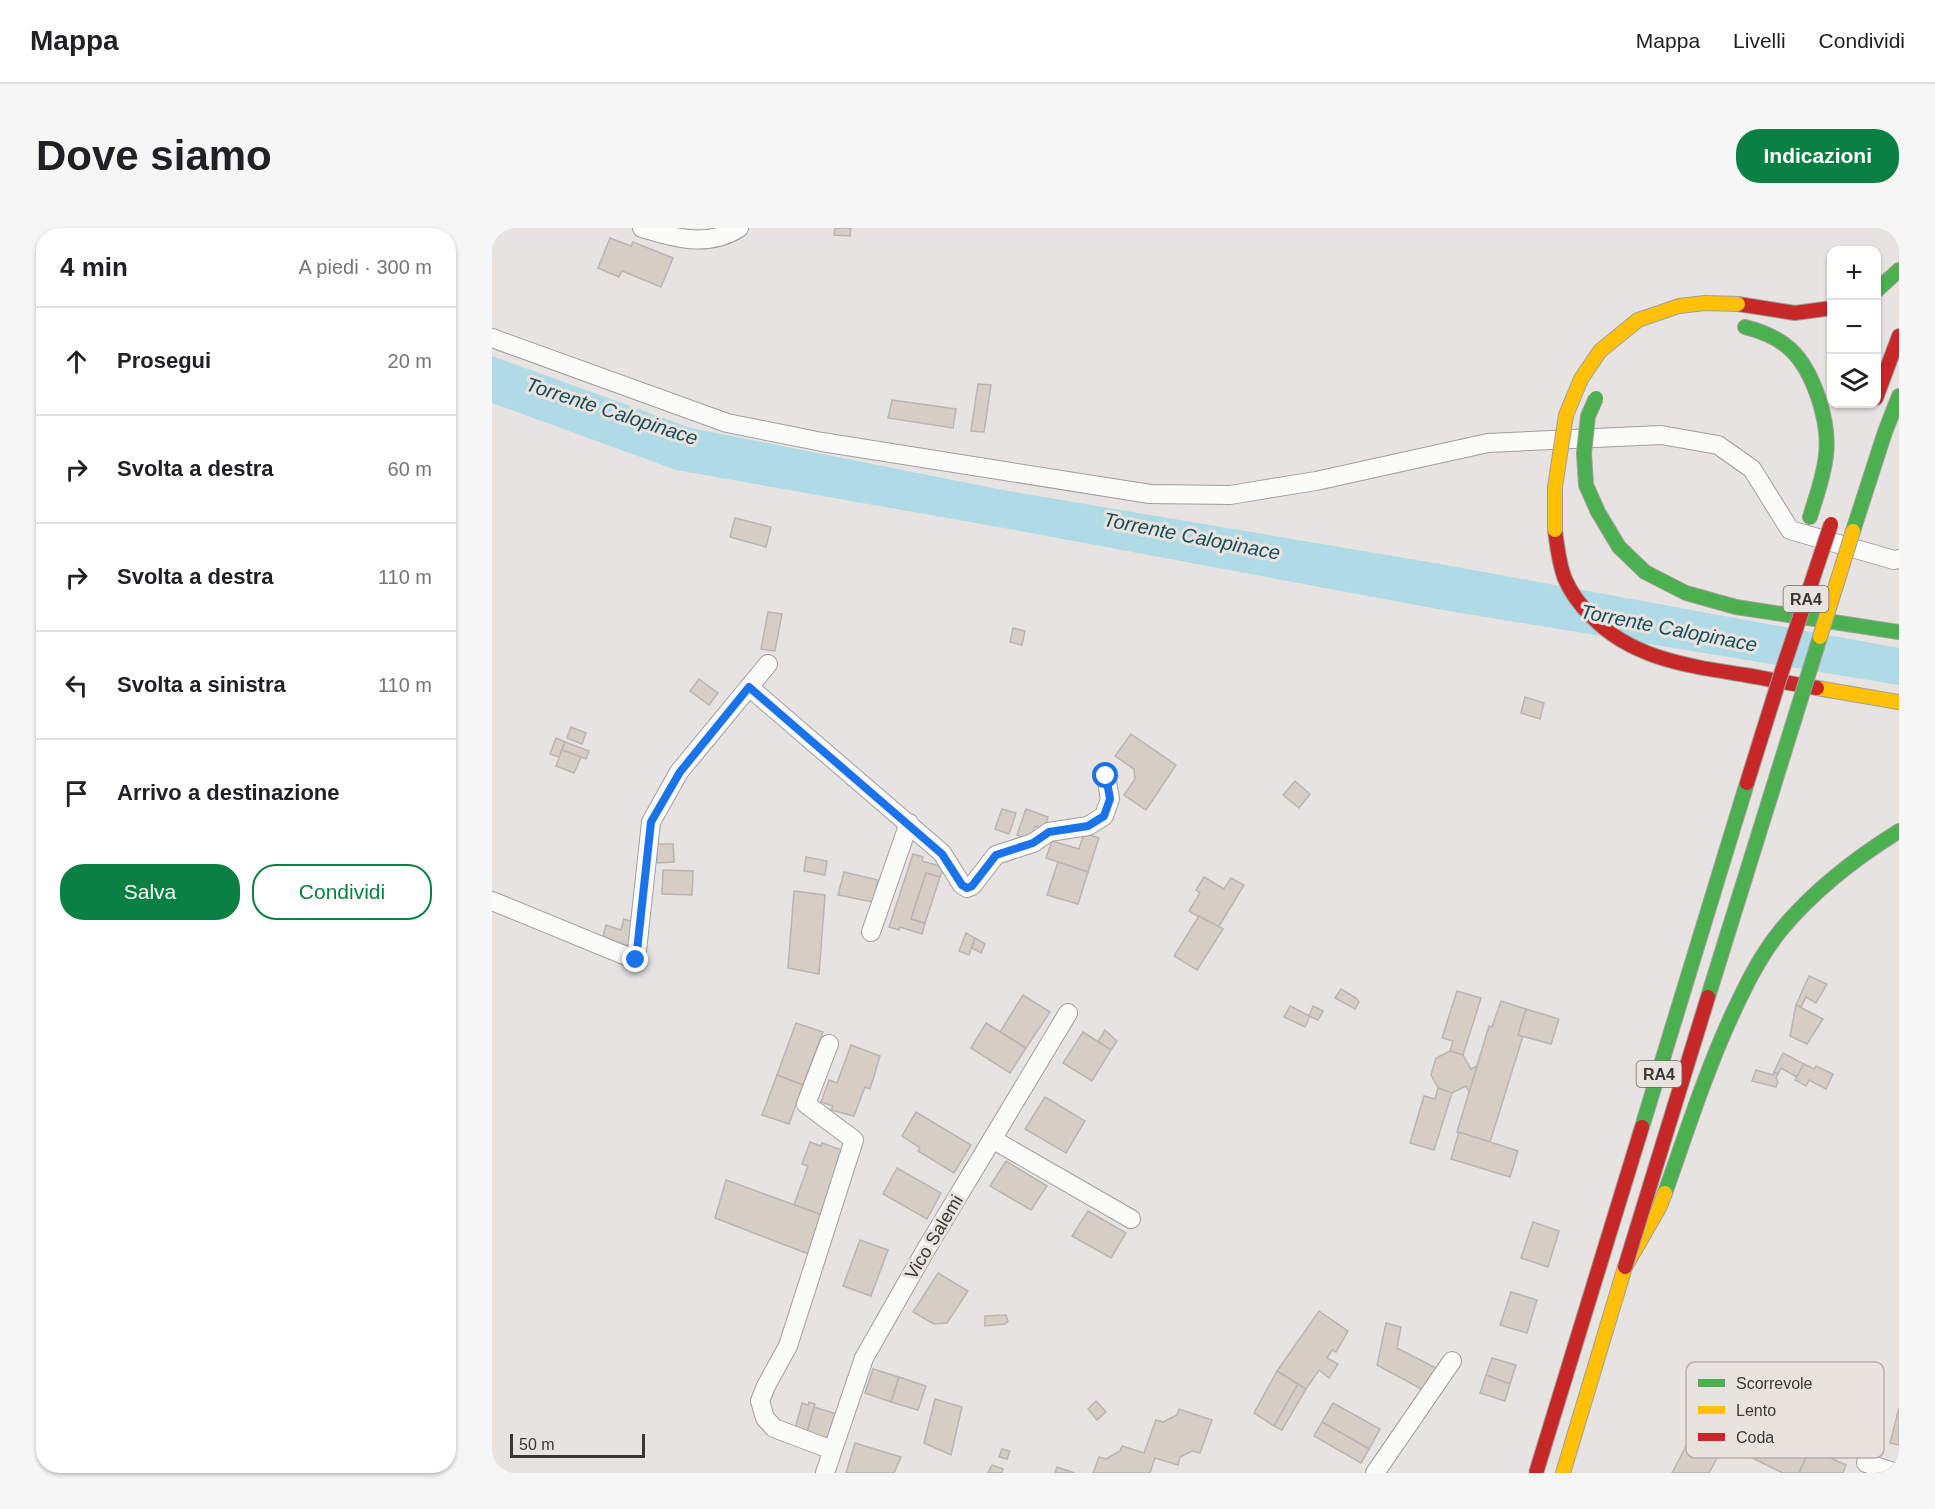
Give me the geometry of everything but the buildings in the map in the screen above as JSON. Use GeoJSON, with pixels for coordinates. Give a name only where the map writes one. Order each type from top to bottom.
{"type":"FeatureCollection","features":[{"type":"Feature","properties":{"kind":"highway"},"geometry":{"type":"LineString","coordinates":[[1881,286],[1899,270]]}},
{"type":"Feature","properties":{"kind":"highway"},"geometry":{"type":"LineString","coordinates":[[1827,309],[1795,313],[1738,304],[1705,303],[1679,306],[1638,320],[1600,351],[1581,379],[1566,415],[1555,487],[1555,530],[1559,558],[1565,579],[1581,606],[1594,622],[1626,645],[1657,658],[1688,665],[1899,702]]}},
{"type":"Feature","properties":{"kind":"highway"},"geometry":{"type":"LineString","coordinates":[[1730,322],[1775,338],[1794,352],[1810,379],[1823,410],[1827,445],[1824,473],[1801,549]]}},
{"type":"Feature","properties":{"kind":"highway"},"geometry":{"type":"LineString","coordinates":[[1881,385],[1899,336]]}},
{"type":"Feature","properties":{"kind":"highway"},"geometry":{"type":"LineString","coordinates":[[1601,387],[1588,416],[1584,453],[1586,485],[1598,512],[1619,547],[1645,572],[1686,593],[1736,607],[1899,632]]}},
{"type":"Feature","properties":{"kind":"highway","name":"RA4"},"geometry":{"type":"LineString","coordinates":[[1563,1473],[1734,910],[1853,531],[1899,396]]}},
{"type":"Feature","properties":{"kind":"highway","name":"RA4"},"geometry":{"type":"LineString","coordinates":[[1536,1473],[1782,674],[1833,518]]}},
{"type":"Feature","properties":{"kind":"highway"},"geometry":{"type":"LineString","coordinates":[[1780,624],[1786,602]]}},
{"type":"Feature","properties":{"kind":"highway"},"geometry":{"type":"LineString","coordinates":[[1779,645],[1782,674]]}},
{"type":"Feature","properties":{"kind":"highway"},"geometry":{"type":"LineString","coordinates":[[1625,1267],[1660,1206],[1714,1055],[1750,975],[1780,931],[1824,884],[1865,852],[1899,831]]}},
{"type":"Feature","properties":{"kind":"street"},"geometry":{"type":"LineString","coordinates":[[642,228],[675,238],[704,240],[733,232],[739,228]]}},
{"type":"Feature","properties":{"kind":"street"},"geometry":{"type":"LineString","coordinates":[[492,338],[727,423],[822,442],[1150,494],[1230,495],[1316,481],[1488,443],[1661,435],[1718,445],[1752,469],[1790,530],[1893,560],[1899,559]]}},
{"type":"Feature","properties":{"kind":"street"},"geometry":{"type":"LineString","coordinates":[[492,901],[636,960],[651,822],[680,772],[768,664]]}},
{"type":"Feature","properties":{"kind":"street"},"geometry":{"type":"LineString","coordinates":[[749,687],[909,823],[942,854],[962,885],[967,888],[972,886],[996,855],[1033,843],[1049,832],[1088,826],[1104,816],[1110,799],[1106,776]]}},
{"type":"Feature","properties":{"kind":"street"},"geometry":{"type":"LineString","coordinates":[[871,932],[909,823]]}},
{"type":"Feature","properties":{"kind":"street","name":"Vico Salemi"},"geometry":{"type":"LineString","coordinates":[[825,1473],[864,1358],[925,1251],[1068,1013]]}},
{"type":"Feature","properties":{"kind":"street"},"geometry":{"type":"LineString","coordinates":[[829,1044],[806,1104],[854,1140],[788,1346],[760,1401],[765,1418],[774,1428],[832,1450]]}},
{"type":"Feature","properties":{"kind":"street"},"geometry":{"type":"LineString","coordinates":[[992,1139],[1131,1220]]}},
{"type":"Feature","properties":{"kind":"street"},"geometry":{"type":"LineString","coordinates":[[1375,1473],[1452,1361]]}},
{"type":"Feature","properties":{"kind":"street"},"geometry":{"type":"LineString","coordinates":[[1866,1463],[1897,1473]]}},
{"type":"Feature","properties":{"kind":"water","name":"Torrente Calopinace"},"geometry":{"type":"Polygon","coordinates":[[[492,356],[691,428],[1008,491],[1446,565],[1899,648],[1899,685],[1443,610],[1004,528],[676,470],[492,403],[492,356]]]}},
{"type":"Feature","properties":{"kind":"traffic: fast"},"geometry":{"type":"LineString","coordinates":[[1881,286],[1899,270]]}},
{"type":"Feature","properties":{"kind":"traffic: fast"},"geometry":{"type":"LineString","coordinates":[[1745,327],[1769,335],[1790,349],[1806,370],[1818,398],[1823,413],[1827,442],[1822,479],[1810,517]]}},
{"type":"Feature","properties":{"kind":"traffic: fast"},"geometry":{"type":"LineString","coordinates":[[1853,531],[1899,396]]}},
{"type":"Feature","properties":{"kind":"traffic: fast"},"geometry":{"type":"LineString","coordinates":[[1596,398],[1588,416],[1584,453],[1586,485],[1598,512]]}},
{"type":"Feature","properties":{"kind":"traffic: fast"},"geometry":{"type":"LineString","coordinates":[[1598,512],[1619,547],[1645,572],[1686,593],[1736,607],[1899,632]]}},
{"type":"Feature","properties":{"kind":"traffic: fast"},"geometry":{"type":"LineString","coordinates":[[1708,997],[1820,637]]}},
{"type":"Feature","properties":{"kind":"traffic: fast"},"geometry":{"type":"LineString","coordinates":[[1642,1127],[1747,783]]}},
{"type":"Feature","properties":{"kind":"traffic: fast"},"geometry":{"type":"LineString","coordinates":[[1665,1193],[1696,1104],[1722,1039],[1759,961],[1781,930],[1821,888],[1899,831]]}},
{"type":"Feature","properties":{"kind":"traffic: slow"},"geometry":{"type":"LineString","coordinates":[[1555,530],[1555,487],[1566,415],[1581,379],[1600,351],[1638,320],[1679,306],[1705,303],[1738,304]]}},
{"type":"Feature","properties":{"kind":"traffic: slow"},"geometry":{"type":"LineString","coordinates":[[1820,637],[1853,531]]}},
{"type":"Feature","properties":{"kind":"traffic: slow"},"geometry":{"type":"LineString","coordinates":[[1817,688],[1899,702]]}},
{"type":"Feature","properties":{"kind":"traffic: slow"},"geometry":{"type":"LineString","coordinates":[[1563,1473],[1625,1267],[1665,1193]]}},
{"type":"Feature","properties":{"kind":"traffic: jam"},"geometry":{"type":"LineString","coordinates":[[1738,304],[1795,313],[1827,309]]}},
{"type":"Feature","properties":{"kind":"traffic: jam"},"geometry":{"type":"LineString","coordinates":[[1881,385],[1899,336]]}},
{"type":"Feature","properties":{"kind":"traffic: jam"},"geometry":{"type":"LineString","coordinates":[[1747,783],[1831,524]]}},
{"type":"Feature","properties":{"kind":"traffic: jam"},"geometry":{"type":"LineString","coordinates":[[1555,530],[1561,567],[1573,594],[1591,616],[1607,631],[1624,642],[1682,664],[1817,688]]}},
{"type":"Feature","properties":{"kind":"traffic: jam"},"geometry":{"type":"LineString","coordinates":[[1625,1267],[1708,997]]}},
{"type":"Feature","properties":{"kind":"traffic: jam"},"geometry":{"type":"LineString","coordinates":[[1536,1473],[1642,1127]]}},
{"type":"Feature","properties":{"kind":"route"},"geometry":{"type":"LineString","coordinates":[[636,960],[651,822],[680,772],[749,687],[909,823],[942,854],[962,885],[967,888],[972,886],[996,855],[1033,843],[1049,832],[1088,826],[1104,816],[1110,799],[1106,776]]}}]}
